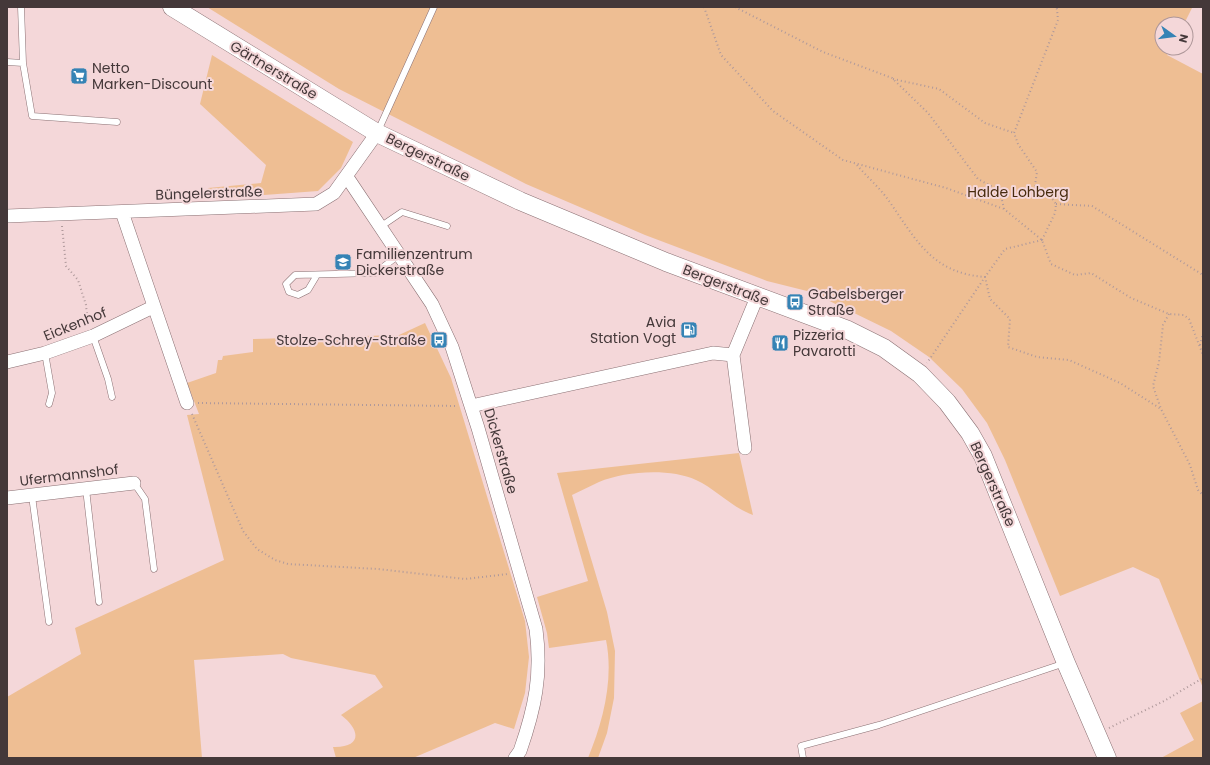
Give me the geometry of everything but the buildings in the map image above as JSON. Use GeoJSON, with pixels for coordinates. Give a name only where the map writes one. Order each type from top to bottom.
{"type":"FeatureCollection","features":[{"type":"Feature","properties":{"kind":"main road","name":"Gärtnerstraße"},"geometry":{"type":"LineString","coordinates":[[172,7],[377,133]]}},
{"type":"Feature","properties":{"kind":"main road","name":"Bergerstraße"},"geometry":{"type":"LineString","coordinates":[[377,133],[520,201],[666,262],[866,338],[898,357],[920,374],[959,416],[983,456],[1066,663],[1098,734],[1107,758]]}},
{"type":"Feature","properties":{"kind":"street","name":"Büngelerstraße"},"geometry":{"type":"LineString","coordinates":[[7,216],[316,204],[334,193],[347,177],[377,133]]}},
{"type":"Feature","properties":{"kind":"street","name":"Dickerstraße"},"geometry":{"type":"LineString","coordinates":[[347,177],[432,304],[452,347],[471,406],[536,629],[539,654],[539,677],[536,700],[520,751],[515,758]]}},
{"type":"Feature","properties":{"kind":"street"},"geometry":{"type":"LineString","coordinates":[[122,212],[152,306],[187,403]]}},
{"type":"Feature","properties":{"kind":"street"},"geometry":{"type":"LineString","coordinates":[[745,448],[733,355],[757,297]]}},
{"type":"Feature","properties":{"kind":"street","name":"Eickenhof"},"geometry":{"type":"LineString","coordinates":[[7,362],[45,353],[91,337],[152,306]]}},
{"type":"Feature","properties":{"kind":"street"},"geometry":{"type":"LineString","coordinates":[[471,406],[713,353],[733,355]]}},
{"type":"Feature","properties":{"kind":"street","name":"Ufermannshof"},"geometry":{"type":"LineString","coordinates":[[7,498],[134,483]]}},
{"type":"Feature","properties":{"kind":"lane"},"geometry":{"type":"LineString","coordinates":[[21,7],[23,63],[32,116],[117,122]]}},
{"type":"Feature","properties":{"kind":"lane"},"geometry":{"type":"LineString","coordinates":[[377,133],[434,7]]}},
{"type":"Feature","properties":{"kind":"lane"},"geometry":{"type":"LineString","coordinates":[[7,62],[23,63]]}},
{"type":"Feature","properties":{"kind":"lane"},"geometry":{"type":"LineString","coordinates":[[380,227],[402,212],[448,226]]}},
{"type":"Feature","properties":{"kind":"lane"},"geometry":{"type":"LineString","coordinates":[[318,275],[308,290],[298,295],[289,292],[286,284],[295,275],[374,274],[399,255]]}},
{"type":"Feature","properties":{"kind":"lane"},"geometry":{"type":"LineString","coordinates":[[91,337],[108,379],[112,397]]}},
{"type":"Feature","properties":{"kind":"lane"},"geometry":{"type":"LineString","coordinates":[[45,353],[52,393],[49,404]]}},
{"type":"Feature","properties":{"kind":"lane"},"geometry":{"type":"LineString","coordinates":[[134,483],[145,499],[154,569]]}},
{"type":"Feature","properties":{"kind":"lane"},"geometry":{"type":"LineString","coordinates":[[86,489],[99,602]]}},
{"type":"Feature","properties":{"kind":"lane"},"geometry":{"type":"LineString","coordinates":[[32,496],[49,622]]}},
{"type":"Feature","properties":{"kind":"lane"},"geometry":{"type":"LineString","coordinates":[[803,758],[801,746],[879,725],[1066,663]]}},
{"type":"Feature","properties":{"kind":"path"},"geometry":{"type":"LineString","coordinates":[[704,7],[721,55],[773,112],[843,160],[946,188],[1004,209],[1042,240],[1051,264],[1075,275],[1091,273],[1131,298],[1169,314],[1184,315],[1189,319],[1203,356]]}},
{"type":"Feature","properties":{"kind":"path"},"geometry":{"type":"LineString","coordinates":[[735,7],[823,52],[892,78],[939,89],[985,123],[1014,132]]}},
{"type":"Feature","properties":{"kind":"path"},"geometry":{"type":"LineString","coordinates":[[1055,7],[1057,9],[1058,20]]}},
{"type":"Feature","properties":{"kind":"path"},"geometry":{"type":"LineString","coordinates":[[1042,240],[1055,213],[1056,204],[1048,193],[1039,191],[1035,186],[1037,172],[1018,144],[1014,132],[1058,20],[1058,7]]}},
{"type":"Feature","properties":{"kind":"path"},"geometry":{"type":"LineString","coordinates":[[892,78],[928,113],[978,179],[1000,191],[1004,209]]}},
{"type":"Feature","properties":{"kind":"path"},"geometry":{"type":"LineString","coordinates":[[856,164],[888,200],[910,234],[934,260],[966,276],[985,277]]}},
{"type":"Feature","properties":{"kind":"path"},"geometry":{"type":"LineString","coordinates":[[1056,204],[1092,206],[1203,275]]}},
{"type":"Feature","properties":{"kind":"path"},"geometry":{"type":"LineString","coordinates":[[61,215],[66,266],[78,280],[86,305],[91,337]]}},
{"type":"Feature","properties":{"kind":"path"},"geometry":{"type":"LineString","coordinates":[[920,374],[1005,249],[1042,240]]}},
{"type":"Feature","properties":{"kind":"path"},"geometry":{"type":"LineString","coordinates":[[985,277],[990,299],[1010,319],[1008,347],[1037,357],[1069,360],[1120,382],[1161,409]]}},
{"type":"Feature","properties":{"kind":"path"},"geometry":{"type":"LineString","coordinates":[[1169,314],[1163,325],[1159,362],[1153,386],[1161,409],[1190,465],[1198,490],[1203,495]]}},
{"type":"Feature","properties":{"kind":"path"},"geometry":{"type":"LineString","coordinates":[[1199,346],[1203,333]]}},
{"type":"Feature","properties":{"kind":"path"},"geometry":{"type":"LineString","coordinates":[[471,406],[187,403],[244,531],[257,549],[275,560],[288,564],[378,569],[464,579],[519,573]]}},
{"type":"Feature","properties":{"kind":"path"},"geometry":{"type":"LineString","coordinates":[[1098,734],[1164,701],[1203,678]]}},
{"type":"Feature","properties":{"kind":"green space","name":"Halde Lohberg"},"geometry":{"type":"Polygon","coordinates":[[[207,7],[1192,8],[1188,16],[1154,16],[1154,56],[1169,56],[1203,74],[1203,688],[1159,579],[1133,567],[1060,596],[1005,460],[987,423],[962,389],[929,357],[891,331],[811,292],[767,281],[645,235],[526,184],[339,89],[207,7]]]}},
{"type":"Feature","properties":{"kind":"green space"},"geometry":{"type":"Polygon","coordinates":[[[212,55],[353,142],[341,168],[318,191],[208,199],[208,188],[261,183],[266,165],[200,104],[212,55]]]}},
{"type":"Feature","properties":{"kind":"green space"},"geometry":{"type":"Polygon","coordinates":[[[425,323],[451,378],[525,621],[529,657],[525,693],[514,729],[495,723],[413,758],[336,758],[333,747],[349,745],[354,741],[355,737],[355,732],[352,726],[341,715],[383,687],[375,675],[291,658],[283,654],[194,660],[202,758],[7,758],[7,697],[81,654],[75,628],[224,560],[187,415],[199,414],[187,383],[216,373],[218,360],[222,360],[223,356],[253,352],[253,339],[399,335],[425,323]]]}},
{"type":"Feature","properties":{"kind":"green space"},"geometry":{"type":"Polygon","coordinates":[[[739,453],[753,515],[745,512],[696,480],[685,476],[661,472],[621,475],[599,482],[572,495],[607,612],[615,651],[614,698],[607,733],[598,758],[588,758],[598,730],[606,700],[609,670],[606,640],[549,648],[547,633],[537,597],[588,581],[557,473],[739,453]]]}},
{"type":"Feature","properties":{"kind":"green space"},"geometry":{"type":"Polygon","coordinates":[[[1203,701],[1203,758],[1161,758],[1194,740],[1180,713],[1203,701]]]}},
{"type":"Feature","properties":{"kind":"place","name":"Netto Marken-Discount"},"geometry":{"type":"Point","coordinates":[79,76]}},
{"type":"Feature","properties":{"kind":"place","name":"Familienzentrum Dickerstraße"},"geometry":{"type":"Point","coordinates":[343,262]}},
{"type":"Feature","properties":{"kind":"place","name":"Gabelsberger Straße"},"geometry":{"type":"Point","coordinates":[795,302]}},
{"type":"Feature","properties":{"kind":"place","name":"Avia Station Vogt"},"geometry":{"type":"Point","coordinates":[689,330]}},
{"type":"Feature","properties":{"kind":"place","name":"Stolze-Schrey-Straße"},"geometry":{"type":"Point","coordinates":[439,340]}},
{"type":"Feature","properties":{"kind":"place","name":"Pizzeria Pavarotti"},"geometry":{"type":"Point","coordinates":[780,343]}}]}
